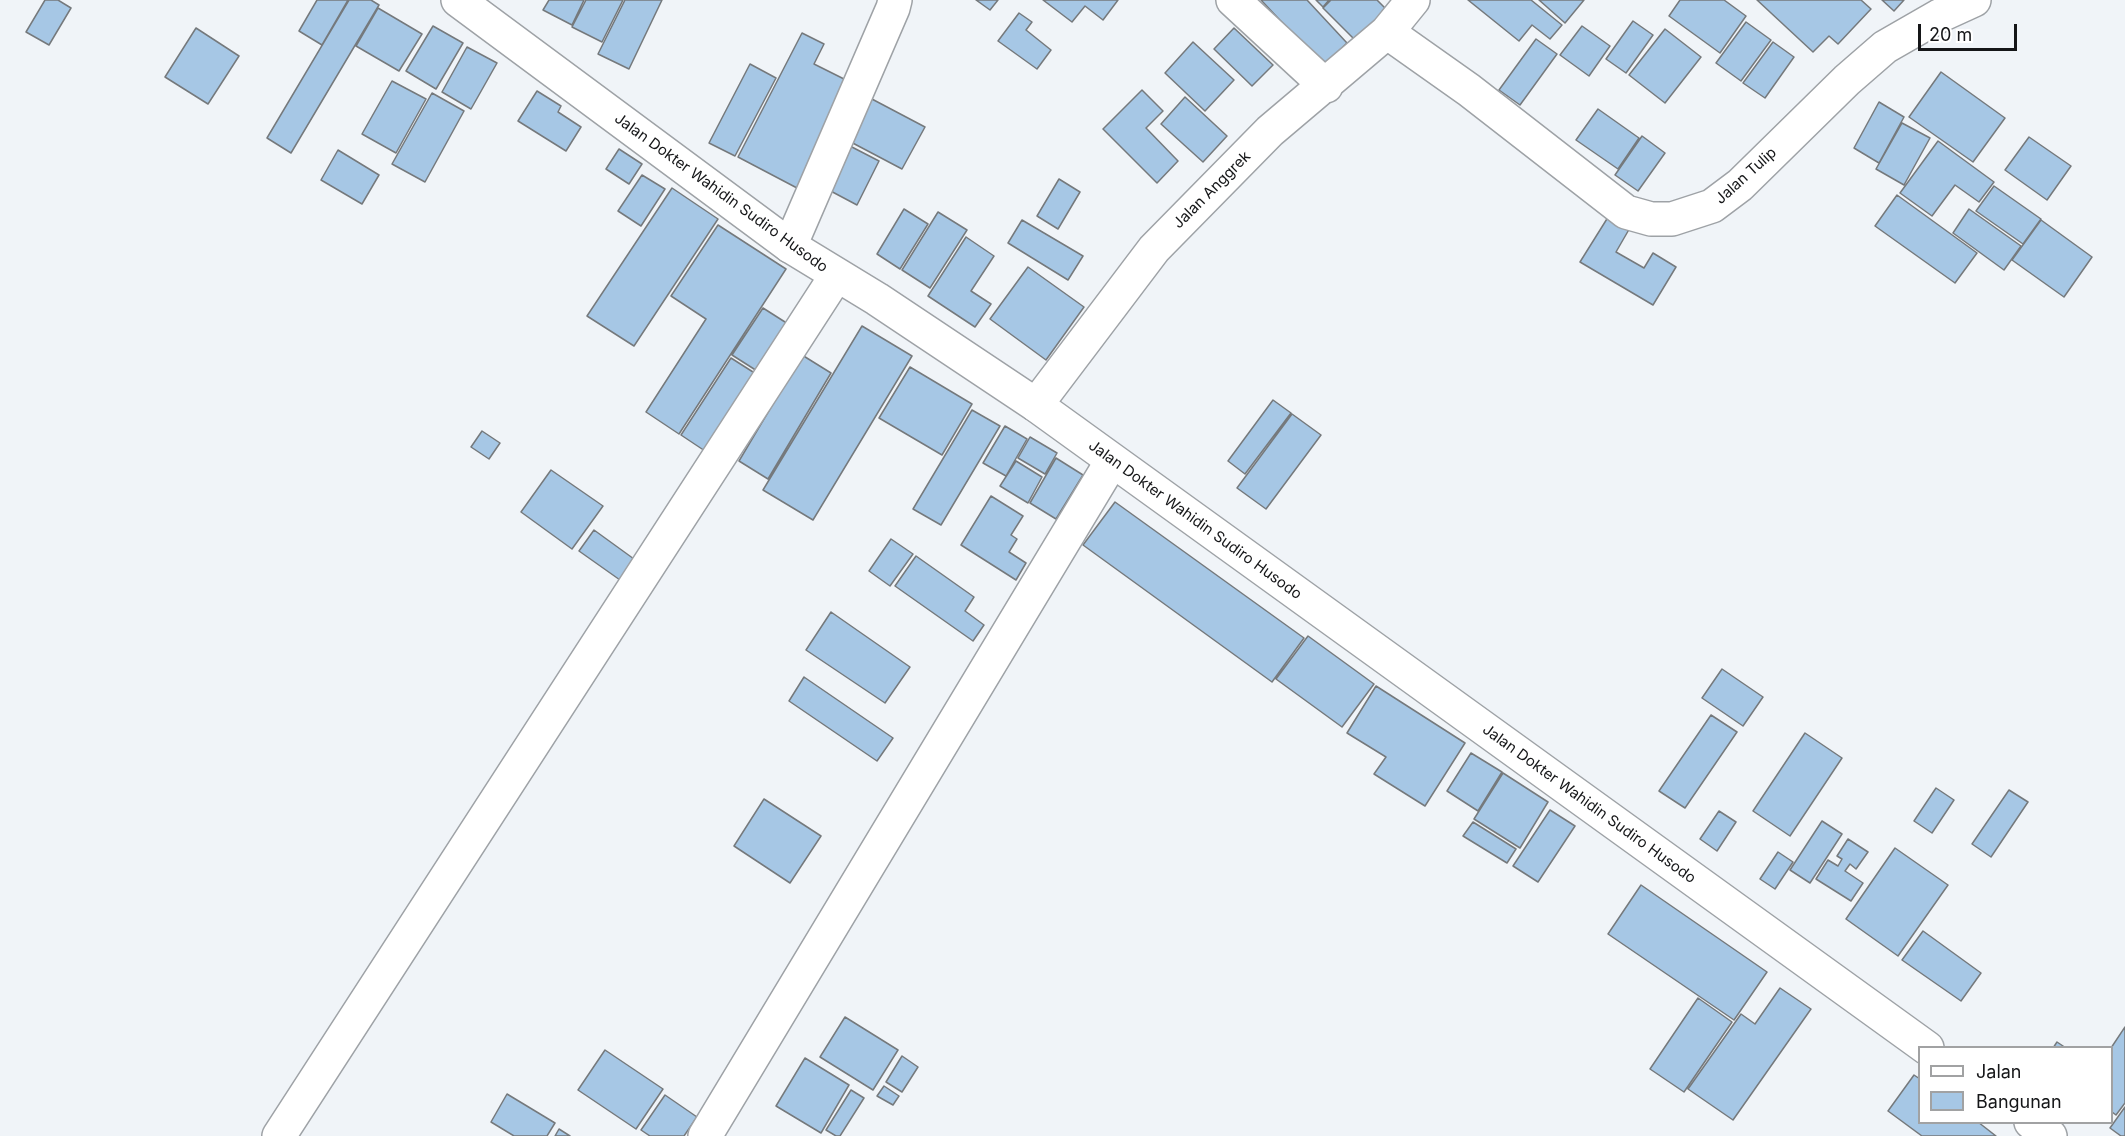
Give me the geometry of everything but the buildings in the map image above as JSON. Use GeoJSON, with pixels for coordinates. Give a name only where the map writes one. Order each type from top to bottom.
{"type":"FeatureCollection","features":[{"type":"Feature","properties":{"kind":"street","name":"Jalan Dokter Wahidin Sudiro Husodo"},"geometry":{"type":"LineString","coordinates":[[458,0],[790,246],[877,299],[1036,405],[1926,1046]]}},
{"type":"Feature","properties":{"kind":"street"},"geometry":{"type":"LineString","coordinates":[[790,246],[895,0]]}},
{"type":"Feature","properties":{"kind":"street"},"geometry":{"type":"LineString","coordinates":[[1233,0],[1326,86]]}},
{"type":"Feature","properties":{"kind":"street","name":"Jalan Anggrek"},"geometry":{"type":"LineString","coordinates":[[1036,405],[1154,249],[1270,131],[1326,86],[1387,32],[1413,0]]}},
{"type":"Feature","properties":{"kind":"street","name":"Jalan Tulip"},"geometry":{"type":"LineString","coordinates":[[1387,32],[1469,90],[1626,212],[1651,219],[1672,219],[1712,206],[1740,184],[1847,80],[1885,47],[1939,15],[1974,0]]}},
{"type":"Feature","properties":{"kind":"street"},"geometry":{"type":"LineString","coordinates":[[279,1136],[837,276]]}},
{"type":"Feature","properties":{"kind":"street"},"geometry":{"type":"LineString","coordinates":[[705,1136],[1112,461]]}},
{"type":"Feature","properties":{"kind":"street"},"geometry":{"type":"LineString","coordinates":[[2034,1124],[2050,1136]]}}]}
